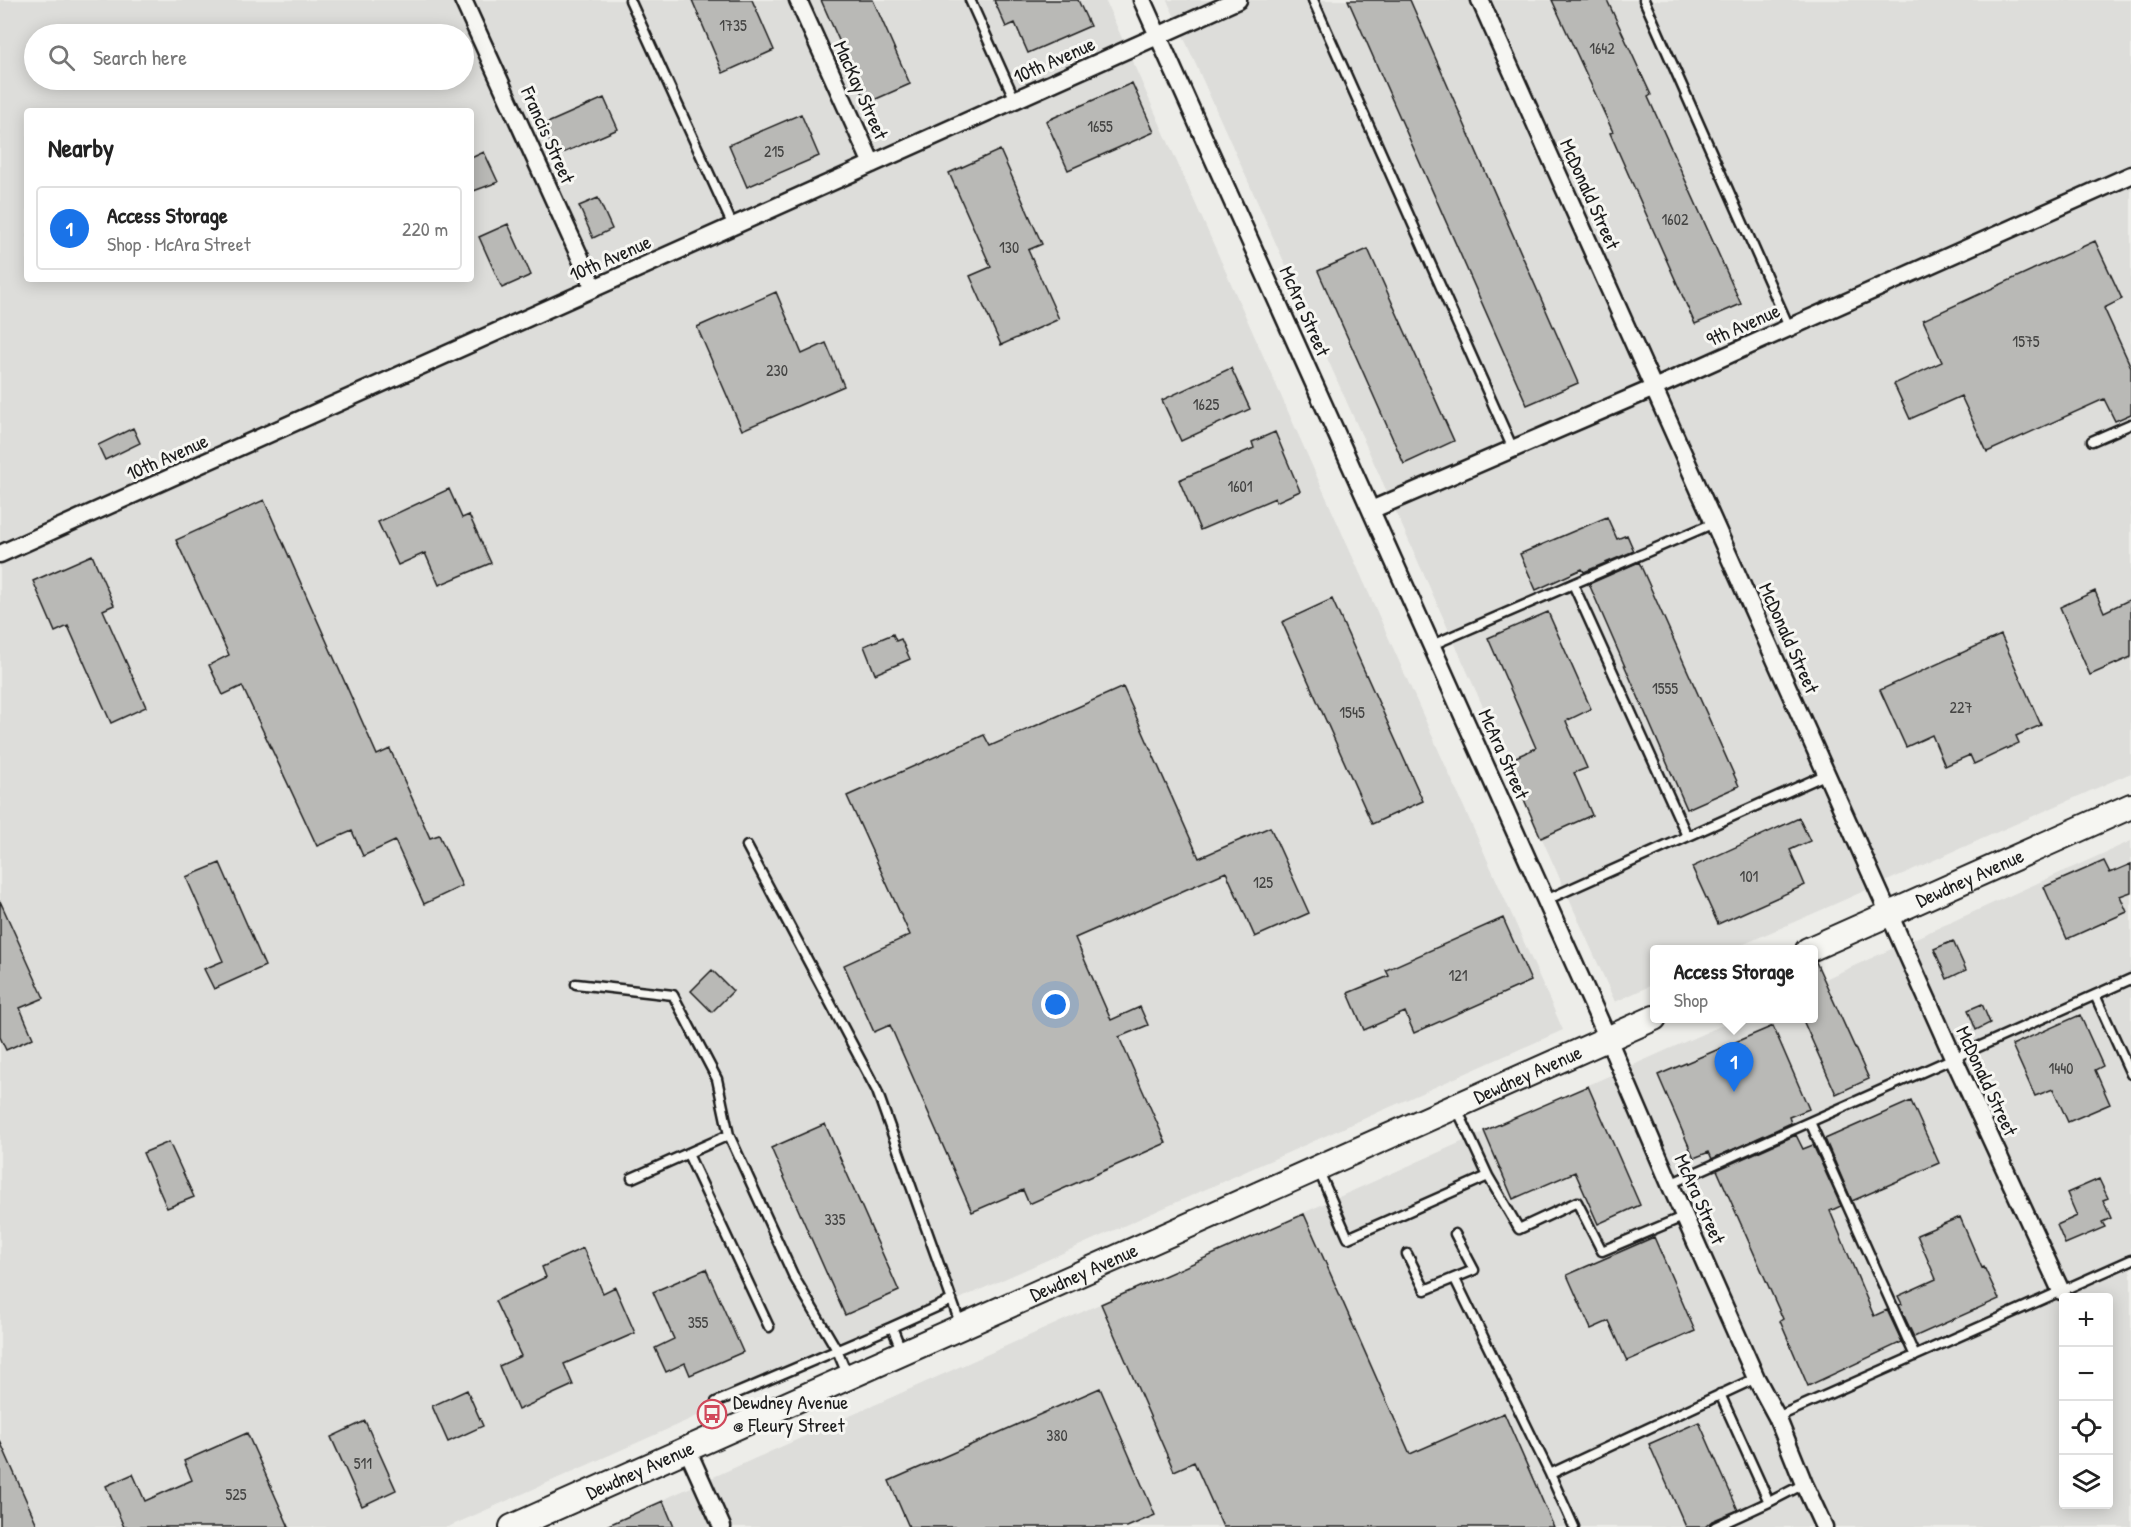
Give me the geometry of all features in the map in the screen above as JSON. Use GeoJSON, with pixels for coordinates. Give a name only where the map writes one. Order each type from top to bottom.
{"type":"FeatureCollection","features":[{"type":"Feature","properties":{"kind":"street","name":"Francis Street"},"geometry":{"type":"LineString","coordinates":[[463,0],[474,24]]}},
{"type":"Feature","properties":{"kind":"street","name":"MacKay Street"},"geometry":{"type":"LineString","coordinates":[[798,0],[872,164]]}},
{"type":"Feature","properties":{"kind":"street","name":"McAra Street"},"geometry":{"type":"LineString","coordinates":[[1142,0],[1608,1038],[1670,1184],[1756,1377],[1777,1417],[1824,1527]]}},
{"type":"Feature","properties":{"kind":"street","name":"10th Avenue"},"geometry":{"type":"LineString","coordinates":[[0,554],[1238,0]]}},
{"type":"Feature","properties":{"kind":"street","name":"McDonald Street"},"geometry":{"type":"LineString","coordinates":[[1480,0],[1954,1059],[2061,1292]]}},
{"type":"Feature","properties":{"kind":"street","name":"Francis Street"},"geometry":{"type":"LineString","coordinates":[[474,24],[594,288]]}},
{"type":"Feature","properties":{"kind":"street","name":"9th Avenue"},"geometry":{"type":"LineString","coordinates":[[1371,510],[1654,388],[2131,175]]}},
{"type":"Feature","properties":{"kind":"street","name":"Dewdney Avenue"},"geometry":{"type":"LineString","coordinates":[[1818,946],[2131,806]]}},
{"type":"Feature","properties":{"kind":"street","name":"Dewdney Avenue"},"geometry":{"type":"LineString","coordinates":[[512,1527],[1650,1020]]}},
{"type":"Feature","properties":{"kind":"street"},"geometry":{"type":"LineString","coordinates":[[687,1449],[722,1527]]}},
{"type":"Feature","properties":{"kind":"lane"},"geometry":{"type":"LineString","coordinates":[[630,0],[733,226]]}},
{"type":"Feature","properties":{"kind":"lane"},"geometry":{"type":"LineString","coordinates":[[970,0],[1015,100]]}},
{"type":"Feature","properties":{"kind":"lane"},"geometry":{"type":"LineString","coordinates":[[1313,0],[1513,448]]}},
{"type":"Feature","properties":{"kind":"lane"},"geometry":{"type":"LineString","coordinates":[[1644,0],[1789,327]]}},
{"type":"Feature","properties":{"kind":"lane"},"geometry":{"type":"LineString","coordinates":[[2092,441],[2131,423]]}},
{"type":"Feature","properties":{"kind":"lane"},"geometry":{"type":"LineString","coordinates":[[1432,645],[1714,523]]}},
{"type":"Feature","properties":{"kind":"lane"},"geometry":{"type":"LineString","coordinates":[[1573,584],[1687,836]]}},
{"type":"Feature","properties":{"kind":"lane"},"geometry":{"type":"LineString","coordinates":[[1546,900],[1827,774]]}},
{"type":"Feature","properties":{"kind":"lane"},"geometry":{"type":"LineString","coordinates":[[747,846],[877,1090],[962,1327]]}},
{"type":"Feature","properties":{"kind":"lane"},"geometry":{"type":"LineString","coordinates":[[1670,1184],[2131,979]]}},
{"type":"Feature","properties":{"kind":"lane"},"geometry":{"type":"LineString","coordinates":[[576,984],[673,994],[717,1079],[729,1135],[794,1277],[837,1350],[849,1377]]}},
{"type":"Feature","properties":{"kind":"lane"},"geometry":{"type":"LineString","coordinates":[[2095,995],[2131,1074]]}},
{"type":"Feature","properties":{"kind":"lane"},"geometry":{"type":"LineString","coordinates":[[1456,1106],[1488,1176],[1519,1229],[1577,1202],[1602,1251],[1685,1216]]}},
{"type":"Feature","properties":{"kind":"lane"},"geometry":{"type":"LineString","coordinates":[[1810,1122],[1915,1356]]}},
{"type":"Feature","properties":{"kind":"lane"},"geometry":{"type":"LineString","coordinates":[[632,1178],[729,1135]]}},
{"type":"Feature","properties":{"kind":"lane"},"geometry":{"type":"LineString","coordinates":[[688,1154],[768,1327]]}},
{"type":"Feature","properties":{"kind":"lane"},"geometry":{"type":"LineString","coordinates":[[1317,1168],[1348,1238],[1488,1176]]}},
{"type":"Feature","properties":{"kind":"lane"},"geometry":{"type":"LineString","coordinates":[[1407,1254],[1425,1290],[1455,1279],[1474,1270],[1455,1234]]}},
{"type":"Feature","properties":{"kind":"lane"},"geometry":{"type":"LineString","coordinates":[[1777,1417],[2131,1260]]}},
{"type":"Feature","properties":{"kind":"lane"},"geometry":{"type":"LineString","coordinates":[[1455,1279],[1574,1527]]}},
{"type":"Feature","properties":{"kind":"lane"},"geometry":{"type":"LineString","coordinates":[[716,1402],[952,1300]]}},
{"type":"Feature","properties":{"kind":"lane"},"geometry":{"type":"LineString","coordinates":[[892,1327],[902,1353]]}},
{"type":"Feature","properties":{"kind":"lane"},"geometry":{"type":"LineString","coordinates":[[1550,1474],[1756,1377]]}},
{"type":"Feature","properties":{"kind":"lane"},"geometry":{"type":"LineString","coordinates":[[1720,1394],[1769,1502]]}},
{"type":"Feature","properties":{"kind":"lane"},"geometry":{"type":"LineString","coordinates":[[1715,1527],[1804,1484]]}},
{"type":"Feature","properties":{"kind":"shaded area"},"geometry":{"type":"Polygon","coordinates":[[[0,0],[1105,0],[1563,1030],[448,1527],[0,1527],[0,0]]]}},
{"type":"Feature","properties":{"kind":"shaded area"},"geometry":{"type":"Polygon","coordinates":[[[1167,0],[2131,0],[2131,773],[1742,945],[1650,945],[1650,986],[1615,1002],[1167,0]]]}},
{"type":"Feature","properties":{"kind":"shaded area"},"geometry":{"type":"Polygon","coordinates":[[[2131,841],[2131,1527],[602,1527],[1727,1023],[1818,1023],[1818,982],[2131,841]]]}},
{"type":"Feature","properties":{"kind":"building"},"geometry":{"type":"Polygon","coordinates":[[[692,0],[752,0],[774,50],[723,73],[692,0]]]}},
{"type":"Feature","properties":{"kind":"building"},"geometry":{"type":"Polygon","coordinates":[[[821,0],[873,0],[910,84],[867,103],[821,0]]]}},
{"type":"Feature","properties":{"kind":"building"},"geometry":{"type":"Polygon","coordinates":[[[994,0],[1078,0],[1090,26],[1028,53],[1015,23],[1006,27],[994,0]]]}},
{"type":"Feature","properties":{"kind":"building"},"geometry":{"type":"Polygon","coordinates":[[[1348,0],[1410,0],[1578,383],[1527,405],[1348,0]]]}},
{"type":"Feature","properties":{"kind":"building"},"geometry":{"type":"Polygon","coordinates":[[[1552,0],[1607,0],[1651,95],[1648,97],[1741,304],[1695,324],[1610,133],[1613,132],[1552,0]]]}},
{"type":"Feature","properties":{"kind":"building"},"geometry":{"type":"Polygon","coordinates":[[[1132,83],[1154,132],[1068,170],[1046,121],[1132,83]]]}},
{"type":"Feature","properties":{"kind":"building"},"geometry":{"type":"Polygon","coordinates":[[[604,98],[618,129],[556,156],[543,125],[604,98]]]}},
{"type":"Feature","properties":{"kind":"building"},"geometry":{"type":"Polygon","coordinates":[[[801,114],[819,156],[747,187],[729,145],[801,114]]]}},
{"type":"Feature","properties":{"kind":"building"},"geometry":{"type":"Polygon","coordinates":[[[1000,150],[1042,244],[1028,250],[1059,319],[1001,345],[970,276],[991,267],[949,173],[1000,150]]]}},
{"type":"Feature","properties":{"kind":"building"},"geometry":{"type":"Polygon","coordinates":[[[484,152],[498,182],[474,191],[474,157],[484,152]]]}},
{"type":"Feature","properties":{"kind":"building"},"geometry":{"type":"Polygon","coordinates":[[[598,198],[612,229],[593,238],[579,206],[598,198]]]}},
{"type":"Feature","properties":{"kind":"building"},"geometry":{"type":"Polygon","coordinates":[[[508,224],[531,275],[502,288],[479,237],[508,224]]]}},
{"type":"Feature","properties":{"kind":"building"},"geometry":{"type":"Polygon","coordinates":[[[2095,241],[2122,299],[2104,308],[2131,367],[2131,414],[2115,421],[2104,399],[1987,452],[1961,396],[1910,419],[1894,384],[1942,362],[1923,320],[2095,241]]]}},
{"type":"Feature","properties":{"kind":"building"},"geometry":{"type":"Polygon","coordinates":[[[1368,249],[1454,441],[1404,464],[1318,271],[1368,249]]]}},
{"type":"Feature","properties":{"kind":"building"},"geometry":{"type":"Polygon","coordinates":[[[776,292],[802,354],[826,343],[844,386],[742,430],[697,327],[776,292]]]}},
{"type":"Feature","properties":{"kind":"building"},"geometry":{"type":"Polygon","coordinates":[[[1231,368],[1250,409],[1181,441],[1162,400],[1231,368]]]}},
{"type":"Feature","properties":{"kind":"building"},"geometry":{"type":"Polygon","coordinates":[[[133,428],[140,443],[105,460],[98,445],[133,428]]]}},
{"type":"Feature","properties":{"kind":"building"},"geometry":{"type":"Polygon","coordinates":[[[1275,432],[1300,491],[1276,502],[1275,498],[1200,530],[1179,480],[1254,448],[1252,442],[1275,432]]]}},
{"type":"Feature","properties":{"kind":"building"},"geometry":{"type":"Polygon","coordinates":[[[449,489],[462,518],[469,515],[491,563],[439,585],[425,553],[398,565],[378,522],[449,489]]]}},
{"type":"Feature","properties":{"kind":"building"},"geometry":{"type":"Polygon","coordinates":[[[264,500],[377,755],[390,749],[430,838],[439,835],[462,886],[424,904],[395,841],[363,856],[352,831],[317,846],[242,686],[223,695],[209,665],[229,655],[176,540],[264,500]]]}},
{"type":"Feature","properties":{"kind":"building"},"geometry":{"type":"Polygon","coordinates":[[[1607,517],[1617,539],[1627,535],[1634,551],[1584,572],[1582,569],[1536,590],[1520,554],[1607,517]]]}},
{"type":"Feature","properties":{"kind":"building"},"geometry":{"type":"Polygon","coordinates":[[[92,555],[114,605],[103,610],[146,707],[111,723],[68,626],[55,632],[33,581],[92,555]]]}},
{"type":"Feature","properties":{"kind":"building"},"geometry":{"type":"Polygon","coordinates":[[[1639,562],[1739,786],[1687,809],[1589,584],[1639,562]]]}},
{"type":"Feature","properties":{"kind":"building"},"geometry":{"type":"Polygon","coordinates":[[[2095,591],[2104,612],[2131,599],[2131,657],[2090,675],[2060,607],[2095,591]]]}},
{"type":"Feature","properties":{"kind":"building"},"geometry":{"type":"Polygon","coordinates":[[[1332,599],[1423,801],[1372,824],[1282,622],[1332,599]]]}},
{"type":"Feature","properties":{"kind":"building"},"geometry":{"type":"Polygon","coordinates":[[[1548,612],[1591,709],[1566,721],[1587,768],[1574,773],[1592,815],[1541,838],[1507,761],[1536,748],[1488,638],[1548,612]]]}},
{"type":"Feature","properties":{"kind":"building"},"geometry":{"type":"Polygon","coordinates":[[[893,634],[896,641],[901,639],[910,659],[875,674],[864,646],[893,634]]]}},
{"type":"Feature","properties":{"kind":"building"},"geometry":{"type":"Polygon","coordinates":[[[2001,635],[2041,725],[2016,736],[2019,743],[1974,764],[1970,755],[1945,766],[1932,735],[1906,747],[1880,690],[2001,635]]]}},
{"type":"Feature","properties":{"kind":"building"},"geometry":{"type":"Polygon","coordinates":[[[1123,687],[1199,858],[1270,827],[1309,913],[1255,937],[1226,872],[1075,938],[1111,1020],[1140,1007],[1148,1025],[1119,1037],[1166,1143],[1029,1204],[1023,1190],[972,1212],[890,1025],[874,1032],[844,965],[910,935],[847,796],[984,735],[990,746],[1123,687]]]}},
{"type":"Feature","properties":{"kind":"building"},"geometry":{"type":"Polygon","coordinates":[[[1799,818],[1810,841],[1790,850],[1805,885],[1718,924],[1692,867],[1799,818]]]}},
{"type":"Feature","properties":{"kind":"building"},"geometry":{"type":"Polygon","coordinates":[[[2104,861],[2110,873],[2131,864],[2131,892],[2120,896],[2127,912],[2067,939],[2044,887],[2104,861]]]}},
{"type":"Feature","properties":{"kind":"building"},"geometry":{"type":"Polygon","coordinates":[[[220,863],[265,966],[214,989],[204,969],[223,961],[186,877],[220,863]]]}},
{"type":"Feature","properties":{"kind":"building"},"geometry":{"type":"Polygon","coordinates":[[[0,901],[44,998],[20,1008],[33,1038],[6,1050],[0,1037],[0,901]]]}},
{"type":"Feature","properties":{"kind":"building"},"geometry":{"type":"Polygon","coordinates":[[[1503,918],[1531,981],[1414,1033],[1405,1012],[1364,1030],[1348,993],[1389,976],[1386,970],[1503,918]]]}},
{"type":"Feature","properties":{"kind":"building"},"geometry":{"type":"Polygon","coordinates":[[[1953,941],[1966,970],[1947,979],[1934,949],[1953,941]]]}},
{"type":"Feature","properties":{"kind":"building"},"geometry":{"type":"Polygon","coordinates":[[[1818,966],[1869,1079],[1836,1094],[1804,1023],[1818,1023],[1818,966]]]}},
{"type":"Feature","properties":{"kind":"building"},"geometry":{"type":"Polygon","coordinates":[[[712,970],[733,991],[712,1012],[691,991],[712,970]]]}},
{"type":"Feature","properties":{"kind":"building"},"geometry":{"type":"Polygon","coordinates":[[[1982,1004],[1990,1023],[1976,1030],[1968,1010],[1982,1004]]]}},
{"type":"Feature","properties":{"kind":"building"},"geometry":{"type":"Polygon","coordinates":[[[2080,1015],[2103,1066],[2095,1070],[2110,1104],[2068,1122],[2053,1089],[2035,1096],[2012,1045],[2080,1015]]]}},
{"type":"Feature","properties":{"kind":"building"},"geometry":{"type":"Polygon","coordinates":[[[1773,1026],[1809,1109],[1789,1117],[1791,1123],[1712,1159],[1709,1152],[1694,1158],[1658,1075],[1773,1026]]]}},
{"type":"Feature","properties":{"kind":"building"},"geometry":{"type":"Polygon","coordinates":[[[1588,1086],[1640,1205],[1598,1224],[1575,1172],[1513,1199],[1484,1131],[1588,1086]]]}},
{"type":"Feature","properties":{"kind":"building"},"geometry":{"type":"Polygon","coordinates":[[[1911,1101],[1939,1163],[1852,1201],[1825,1139],[1911,1101]]]}},
{"type":"Feature","properties":{"kind":"building"},"geometry":{"type":"Polygon","coordinates":[[[825,1124],[899,1291],[845,1315],[771,1148],[825,1124]]]}},
{"type":"Feature","properties":{"kind":"building"},"geometry":{"type":"Polygon","coordinates":[[[1796,1135],[1803,1149],[1813,1145],[1841,1206],[1830,1211],[1874,1316],[1887,1310],[1902,1342],[1808,1386],[1780,1321],[1783,1319],[1717,1170],[1796,1135]]]}},
{"type":"Feature","properties":{"kind":"building"},"geometry":{"type":"Polygon","coordinates":[[[169,1142],[194,1197],[167,1208],[143,1153],[169,1142]]]}},
{"type":"Feature","properties":{"kind":"building"},"geometry":{"type":"Polygon","coordinates":[[[2099,1179],[2108,1198],[2103,1200],[2111,1218],[2102,1222],[2105,1227],[2065,1244],[2057,1225],[2077,1216],[2067,1193],[2099,1179]]]}},
{"type":"Feature","properties":{"kind":"building"},"geometry":{"type":"Polygon","coordinates":[[[1304,1214],[1410,1454],[1504,1413],[1554,1527],[1223,1527],[1194,1462],[1174,1471],[1101,1304],[1304,1214]]]}},
{"type":"Feature","properties":{"kind":"building"},"geometry":{"type":"Polygon","coordinates":[[[1960,1217],[1982,1268],[1984,1267],[1999,1299],[1914,1337],[1899,1305],[1902,1304],[1898,1296],[1936,1279],[1917,1235],[1960,1217]]]}},
{"type":"Feature","properties":{"kind":"building"},"geometry":{"type":"Polygon","coordinates":[[[1654,1237],[1695,1331],[1627,1361],[1609,1321],[1591,1329],[1567,1275],[1654,1237]]]}},
{"type":"Feature","properties":{"kind":"building"},"geometry":{"type":"Polygon","coordinates":[[[583,1248],[603,1293],[615,1287],[635,1333],[564,1364],[573,1385],[518,1410],[499,1366],[521,1356],[495,1301],[546,1277],[542,1267],[583,1248]]]}},
{"type":"Feature","properties":{"kind":"building"},"geometry":{"type":"Polygon","coordinates":[[[706,1269],[743,1352],[690,1375],[685,1363],[666,1372],[655,1348],[674,1339],[653,1292],[706,1269]]]}},
{"type":"Feature","properties":{"kind":"building"},"geometry":{"type":"Polygon","coordinates":[[[1100,1388],[1155,1515],[1127,1527],[909,1527],[889,1481],[1100,1388]]]}},
{"type":"Feature","properties":{"kind":"building"},"geometry":{"type":"Polygon","coordinates":[[[467,1390],[483,1426],[448,1442],[432,1406],[467,1390]]]}},
{"type":"Feature","properties":{"kind":"building"},"geometry":{"type":"Polygon","coordinates":[[[365,1421],[396,1490],[362,1506],[331,1437],[365,1421]]]}},
{"type":"Feature","properties":{"kind":"building"},"geometry":{"type":"Polygon","coordinates":[[[1699,1422],[1738,1510],[1712,1521],[1705,1527],[1686,1527],[1649,1444],[1699,1422]]]}},
{"type":"Feature","properties":{"kind":"building"},"geometry":{"type":"Polygon","coordinates":[[[247,1433],[289,1527],[124,1527],[106,1486],[133,1474],[145,1501],[192,1480],[184,1461],[247,1433]]]}},
{"type":"Feature","properties":{"kind":"building"},"geometry":{"type":"Polygon","coordinates":[[[0,1441],[38,1527],[0,1527],[0,1441]]]}},
{"type":"Feature","properties":{"kind":"building"},"geometry":{"type":"Polygon","coordinates":[[[663,1501],[674,1527],[604,1527],[663,1501]]]}},
{"type":"Feature","properties":{"kind":"place","name":"Access Storage"},"geometry":{"type":"Point","coordinates":[1734,1092]}},
{"type":"Feature","properties":{"kind":"place","name":"Dewdney Avenue @ Fleury Street"},"geometry":{"type":"Point","coordinates":[712,1414]}}]}
